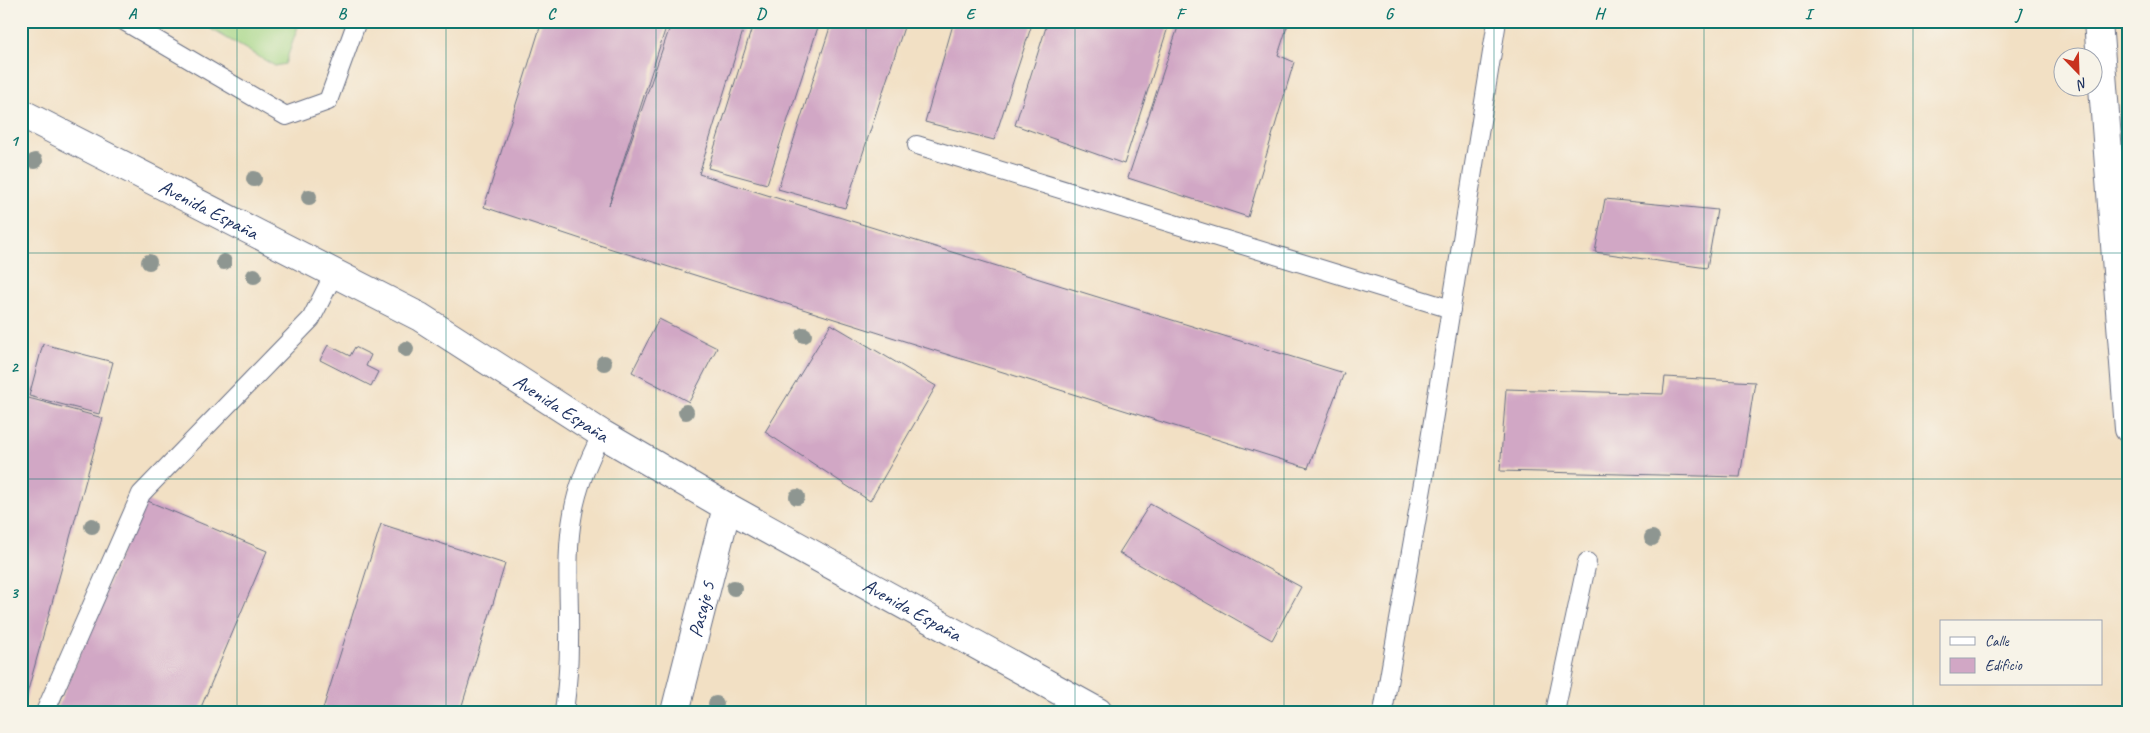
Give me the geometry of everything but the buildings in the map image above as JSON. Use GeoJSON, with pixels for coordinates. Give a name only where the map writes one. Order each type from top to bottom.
{"type":"FeatureCollection","features":[{"type":"Feature","properties":{"kind":"main road"},"geometry":{"type":"LineString","coordinates":[[2098,21],[2129,429]]}},
{"type":"Feature","properties":{"kind":"main road","name":"Avenida España"},"geometry":{"type":"LineString","coordinates":[[21,114],[420,317],[602,434],[726,507],[1098,712]]}},
{"type":"Feature","properties":{"kind":"main road","name":"Pasaje 5"},"geometry":{"type":"LineString","coordinates":[[675,712],[726,507]]}},
{"type":"Feature","properties":{"kind":"lane"},"geometry":{"type":"LineString","coordinates":[[124,21],[286,116],[328,101],[357,21]]}},
{"type":"Feature","properties":{"kind":"lane"},"geometry":{"type":"LineString","coordinates":[[1383,712],[1497,21]]}},
{"type":"Feature","properties":{"kind":"lane"},"geometry":{"type":"LineString","coordinates":[[917,146],[1451,309]]}},
{"type":"Feature","properties":{"kind":"lane"},"geometry":{"type":"LineString","coordinates":[[45,712],[141,494],[311,319],[334,274]]}},
{"type":"Feature","properties":{"kind":"lane"},"geometry":{"type":"LineString","coordinates":[[564,712],[569,643],[567,570],[569,541],[579,486],[588,461],[602,434]]}},
{"type":"Feature","properties":{"kind":"lane"},"geometry":{"type":"LineString","coordinates":[[1555,712],[1587,562]]}},
{"type":"Feature","properties":{"kind":"green space"},"geometry":{"type":"Polygon","coordinates":[[[215,21],[300,21],[285,64],[275,66],[211,29],[215,21]]]}}]}
